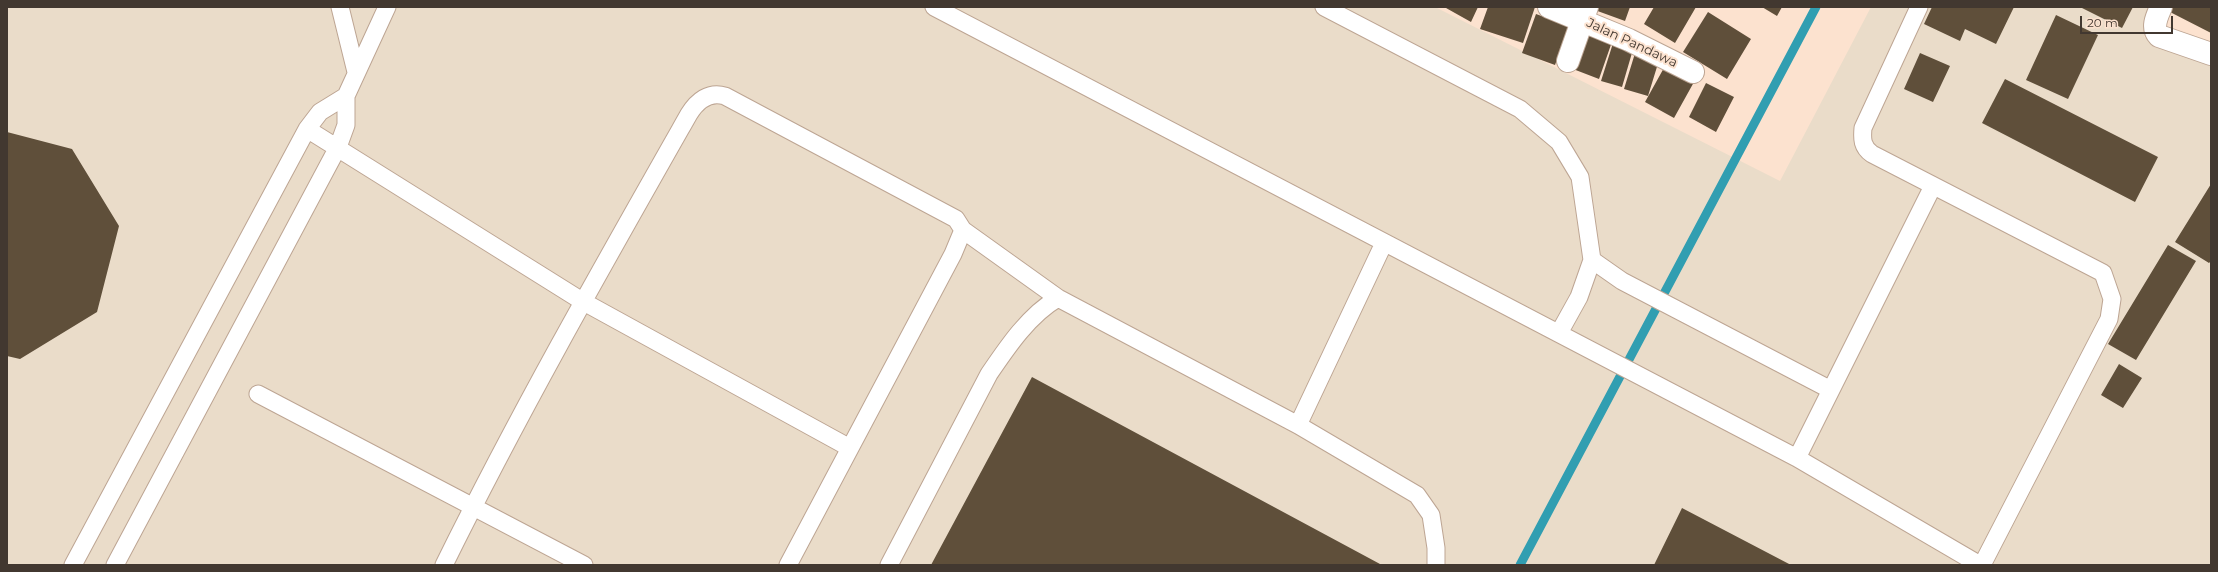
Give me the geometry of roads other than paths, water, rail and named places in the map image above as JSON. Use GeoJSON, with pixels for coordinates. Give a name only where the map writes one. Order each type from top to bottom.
{"type":"FeatureCollection","features":[{"type":"Feature","properties":{"kind":"street","name":"Jalan Pandawa"},"geometry":{"type":"LineString","coordinates":[[1549,7],[1585,14],[1629,40],[1693,72]]}},
{"type":"Feature","properties":{"kind":"street"},"geometry":{"type":"LineString","coordinates":[[2161,7],[2155,26],[2156,33],[2159,36],[2211,54]]}},
{"type":"Feature","properties":{"kind":"street"},"geometry":{"type":"LineString","coordinates":[[1568,61],[1585,14]]}},
{"type":"Feature","properties":{"kind":"lane"},"geometry":{"type":"LineString","coordinates":[[340,7],[356,72]]}},
{"type":"Feature","properties":{"kind":"lane"},"geometry":{"type":"LineString","coordinates":[[115,565],[338,147],[346,125],[346,96],[387,7]]}},
{"type":"Feature","properties":{"kind":"lane"},"geometry":{"type":"LineString","coordinates":[[934,7],[1797,458],[1981,565],[2109,319],[2112,299],[2103,273],[1872,154],[1864,147],[1862,138],[1863,128],[1919,7]]}},
{"type":"Feature","properties":{"kind":"lane"},"geometry":{"type":"LineString","coordinates":[[1324,7],[1520,109],[1559,142],[1580,177],[1592,260],[1564,336]]}},
{"type":"Feature","properties":{"kind":"lane"},"geometry":{"type":"LineString","coordinates":[[444,565],[473,506],[582,301],[696,104],[705,97],[717,93],[956,219],[963,230],[1058,298],[1298,425],[1417,494],[1431,515],[1436,548],[1436,565]]}},
{"type":"Feature","properties":{"kind":"lane"},"geometry":{"type":"LineString","coordinates":[[73,565],[307,129],[320,112],[346,96]]}},
{"type":"Feature","properties":{"kind":"lane"},"geometry":{"type":"LineString","coordinates":[[307,129],[582,301],[850,448]]}},
{"type":"Feature","properties":{"kind":"lane"},"geometry":{"type":"LineString","coordinates":[[1797,458],[1933,186]]}},
{"type":"Feature","properties":{"kind":"lane"},"geometry":{"type":"LineString","coordinates":[[788,565],[953,254],[963,230]]}},
{"type":"Feature","properties":{"kind":"lane"},"geometry":{"type":"LineString","coordinates":[[1298,425],[1384,243]]}},
{"type":"Feature","properties":{"kind":"lane"},"geometry":{"type":"LineString","coordinates":[[1592,260],[1622,281],[1831,390]]}},
{"type":"Feature","properties":{"kind":"lane"},"geometry":{"type":"LineString","coordinates":[[889,565],[989,374],[1009,345],[1026,326],[1046,305],[1058,298]]}},
{"type":"Feature","properties":{"kind":"lane"},"geometry":{"type":"LineString","coordinates":[[258,394],[584,565]]}},
{"type":"Feature","properties":{"kind":"waterway"},"geometry":{"type":"LineString","coordinates":[[1520,565],[1816,7]]}}]}
